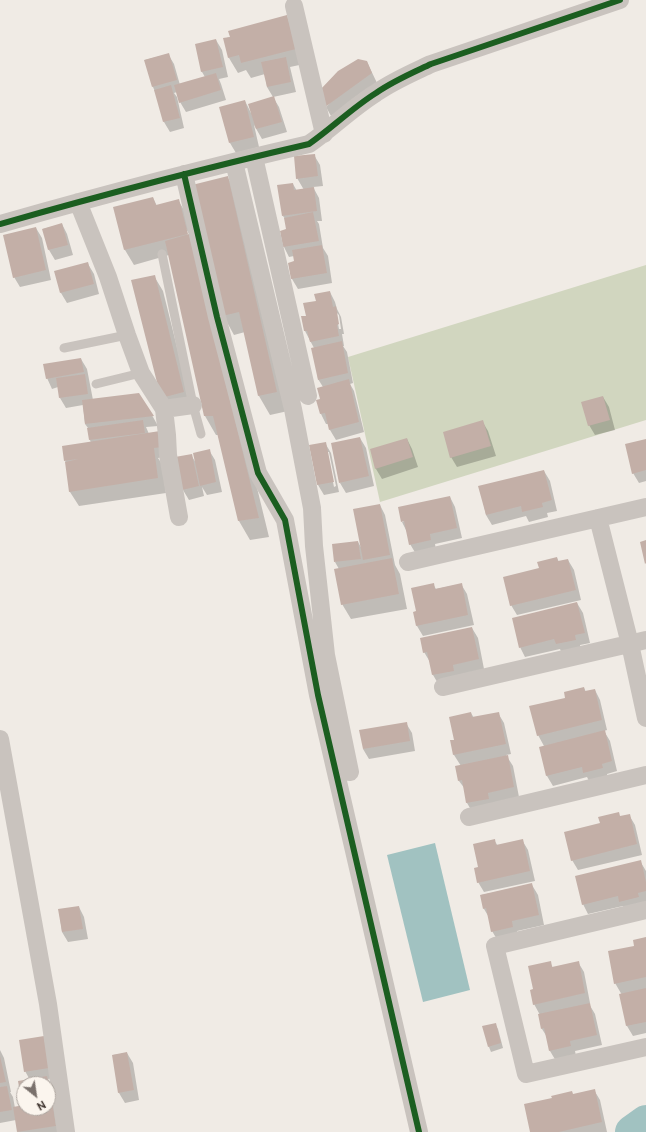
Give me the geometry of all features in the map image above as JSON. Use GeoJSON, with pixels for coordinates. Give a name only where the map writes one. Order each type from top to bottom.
{"type":"FeatureCollection","features":[{"type":"Feature","properties":{"kind":"street"},"geometry":{"type":"LineString","coordinates":[[0,224],[184,174],[309,144],[324,134],[376,92],[404,76],[431,64],[620,0]]}},
{"type":"Feature","properties":{"kind":"street"},"geometry":{"type":"LineString","coordinates":[[294,6],[324,134]]}},
{"type":"Feature","properties":{"kind":"street"},"geometry":{"type":"LineString","coordinates":[[254,157],[308,396]]}},
{"type":"Feature","properties":{"kind":"street"},"geometry":{"type":"LineString","coordinates":[[234,162],[293,409],[312,508],[314,546],[326,655],[350,772]]}},
{"type":"Feature","properties":{"kind":"street"},"geometry":{"type":"LineString","coordinates":[[184,174],[217,317],[258,473],[285,520],[318,695],[419,1132]]}},
{"type":"Feature","properties":{"kind":"street"},"geometry":{"type":"LineString","coordinates":[[78,202],[108,277],[127,336],[141,373],[164,409],[168,455],[180,517]]}},
{"type":"Feature","properties":{"kind":"street"},"geometry":{"type":"LineString","coordinates":[[164,409],[193,405]]}},
{"type":"Feature","properties":{"kind":"street"},"geometry":{"type":"LineString","coordinates":[[408,562],[646,507]]}},
{"type":"Feature","properties":{"kind":"street"},"geometry":{"type":"LineString","coordinates":[[598,518],[638,642],[646,718]]}},
{"type":"Feature","properties":{"kind":"street"},"geometry":{"type":"LineString","coordinates":[[442,687],[638,642]]}},
{"type":"Feature","properties":{"kind":"street"},"geometry":{"type":"LineString","coordinates":[[0,739],[48,1004],[66,1132]]}},
{"type":"Feature","properties":{"kind":"street"},"geometry":{"type":"LineString","coordinates":[[469,817],[646,774]]}},
{"type":"Feature","properties":{"kind":"street"},"geometry":{"type":"LineString","coordinates":[[646,910],[495,946],[526,1074],[646,1047]]}},
{"type":"Feature","properties":{"kind":"lane"},"geometry":{"type":"LineString","coordinates":[[162,254],[193,405],[201,434]]}},
{"type":"Feature","properties":{"kind":"lane"},"geometry":{"type":"LineString","coordinates":[[64,348],[127,336]]}},
{"type":"Feature","properties":{"kind":"lane"},"geometry":{"type":"LineString","coordinates":[[96,384],[141,373]]}},
{"type":"Feature","properties":{"kind":"green space"},"geometry":{"type":"Polygon","coordinates":[[[646,265],[646,420],[380,502],[348,357],[646,265]]]}},
{"type":"Feature","properties":{"kind":"water"},"geometry":{"type":"Polygon","coordinates":[[[435,843],[470,990],[423,1002],[387,855],[435,843]]]}},
{"type":"Feature","properties":{"kind":"building"},"geometry":{"type":"Polygon","coordinates":[[[287,15],[296,49],[241,63],[239,55],[228,58],[223,38],[230,37],[228,31],[287,15]]]}},
{"type":"Feature","properties":{"kind":"building"},"geometry":{"type":"Polygon","coordinates":[[[216,39],[223,67],[201,72],[195,44],[216,39]]]}},
{"type":"Feature","properties":{"kind":"building"},"geometry":{"type":"Polygon","coordinates":[[[169,53],[177,80],[152,87],[144,60],[169,53]]]}},
{"type":"Feature","properties":{"kind":"building"},"geometry":{"type":"Polygon","coordinates":[[[286,57],[291,82],[267,87],[261,62],[286,57]]]}},
{"type":"Feature","properties":{"kind":"building"},"geometry":{"type":"Polygon","coordinates":[[[358,59],[367,61],[372,73],[325,107],[320,90],[338,71],[358,59]]]}},
{"type":"Feature","properties":{"kind":"building"},"geometry":{"type":"Polygon","coordinates":[[[216,73],[221,90],[179,103],[174,85],[216,73]]]}},
{"type":"Feature","properties":{"kind":"building"},"geometry":{"type":"Polygon","coordinates":[[[171,85],[180,118],[163,122],[154,90],[171,85]]]}},
{"type":"Feature","properties":{"kind":"building"},"geometry":{"type":"Polygon","coordinates":[[[274,96],[282,122],[256,129],[248,104],[274,96]]]}},
{"type":"Feature","properties":{"kind":"building"},"geometry":{"type":"Polygon","coordinates":[[[245,100],[254,137],[229,143],[219,107],[245,100]]]}},
{"type":"Feature","properties":{"kind":"building"},"geometry":{"type":"Polygon","coordinates":[[[315,154],[318,176],[296,179],[294,156],[315,154]]]}},
{"type":"Feature","properties":{"kind":"building"},"geometry":{"type":"Polygon","coordinates":[[[228,176],[277,392],[258,396],[239,312],[222,316],[192,185],[228,176]]]}},
{"type":"Feature","properties":{"kind":"building"},"geometry":{"type":"Polygon","coordinates":[[[293,183],[294,190],[314,187],[317,211],[282,216],[277,185],[293,183]]]}},
{"type":"Feature","properties":{"kind":"building"},"geometry":{"type":"Polygon","coordinates":[[[153,197],[156,205],[179,199],[188,234],[124,250],[113,207],[153,197]]]}},
{"type":"Feature","properties":{"kind":"building"},"geometry":{"type":"Polygon","coordinates":[[[313,212],[319,241],[283,247],[280,231],[286,229],[284,218],[313,212]]]}},
{"type":"Feature","properties":{"kind":"building"},"geometry":{"type":"Polygon","coordinates":[[[62,223],[68,245],[48,250],[42,229],[62,223]]]}},
{"type":"Feature","properties":{"kind":"building"},"geometry":{"type":"Polygon","coordinates":[[[36,227],[46,270],[13,278],[3,235],[36,227]]]}},
{"type":"Feature","properties":{"kind":"building"},"geometry":{"type":"Polygon","coordinates":[[[189,234],[259,518],[238,521],[213,416],[204,416],[165,241],[189,234]]]}},
{"type":"Feature","properties":{"kind":"building"},"geometry":{"type":"Polygon","coordinates":[[[322,245],[327,273],[291,279],[288,263],[294,261],[292,250],[322,245]]]}},
{"type":"Feature","properties":{"kind":"building"},"geometry":{"type":"Polygon","coordinates":[[[88,262],[94,284],[60,293],[54,271],[88,262]]]}},
{"type":"Feature","properties":{"kind":"building"},"geometry":{"type":"Polygon","coordinates":[[[155,275],[184,392],[161,398],[131,280],[155,275]]]}},
{"type":"Feature","properties":{"kind":"building"},"geometry":{"type":"Polygon","coordinates":[[[330,291],[333,307],[336,306],[339,336],[310,342],[307,331],[304,331],[301,316],[306,316],[303,303],[316,301],[314,294],[330,291]]]}},
{"type":"Feature","properties":{"kind":"building"},"geometry":{"type":"Polygon","coordinates":[[[342,341],[348,373],[318,380],[311,348],[342,341]]]}},
{"type":"Feature","properties":{"kind":"building"},"geometry":{"type":"Polygon","coordinates":[[[81,358],[84,372],[46,379],[43,364],[81,358]]]}},
{"type":"Feature","properties":{"kind":"building"},"geometry":{"type":"Polygon","coordinates":[[[85,374],[88,394],[59,398],[56,378],[85,374]]]}},
{"type":"Feature","properties":{"kind":"building"},"geometry":{"type":"Polygon","coordinates":[[[349,379],[359,422],[329,430],[325,413],[320,414],[316,400],[320,399],[317,388],[349,379]]]}},
{"type":"Feature","properties":{"kind":"building"},"geometry":{"type":"Polygon","coordinates":[[[139,393],[154,416],[85,424],[82,400],[139,393]]]}},
{"type":"Feature","properties":{"kind":"building"},"geometry":{"type":"Polygon","coordinates":[[[603,396],[610,420],[588,426],[581,402],[603,396]]]}},
{"type":"Feature","properties":{"kind":"building"},"geometry":{"type":"Polygon","coordinates":[[[143,420],[145,433],[89,440],[87,428],[143,420]]]}},
{"type":"Feature","properties":{"kind":"building"},"geometry":{"type":"Polygon","coordinates":[[[483,420],[491,446],[450,458],[443,432],[483,420]]]}},
{"type":"Feature","properties":{"kind":"building"},"geometry":{"type":"Polygon","coordinates":[[[160,431],[163,447],[154,448],[158,478],[69,492],[65,462],[78,459],[64,461],[62,446],[160,431]]]}},
{"type":"Feature","properties":{"kind":"building"},"geometry":{"type":"Polygon","coordinates":[[[360,437],[369,476],[339,483],[331,443],[360,437]]]}},
{"type":"Feature","properties":{"kind":"building"},"geometry":{"type":"Polygon","coordinates":[[[407,438],[413,457],[375,469],[370,449],[407,438]]]}},
{"type":"Feature","properties":{"kind":"building"},"geometry":{"type":"Polygon","coordinates":[[[646,439],[646,470],[632,474],[625,444],[646,439]]]}},
{"type":"Feature","properties":{"kind":"building"},"geometry":{"type":"Polygon","coordinates":[[[326,442],[334,482],[317,485],[309,445],[326,442]]]}},
{"type":"Feature","properties":{"kind":"building"},"geometry":{"type":"Polygon","coordinates":[[[210,449],[216,482],[200,486],[193,453],[210,449]]]}},
{"type":"Feature","properties":{"kind":"building"},"geometry":{"type":"Polygon","coordinates":[[[192,454],[199,486],[182,490],[175,457],[192,454]]]}},
{"type":"Feature","properties":{"kind":"building"},"geometry":{"type":"Polygon","coordinates":[[[544,470],[552,500],[542,503],[543,507],[522,512],[521,506],[486,515],[478,486],[544,470]]]}},
{"type":"Feature","properties":{"kind":"building"},"geometry":{"type":"Polygon","coordinates":[[[450,496],[457,528],[430,534],[431,540],[409,545],[404,521],[401,522],[398,507],[450,496]]]}},
{"type":"Feature","properties":{"kind":"building"},"geometry":{"type":"Polygon","coordinates":[[[380,504],[390,555],[363,560],[353,509],[380,504]]]}},
{"type":"Feature","properties":{"kind":"building"},"geometry":{"type":"Polygon","coordinates":[[[646,540],[646,563],[645,564],[640,542],[646,540]]]}},
{"type":"Feature","properties":{"kind":"building"},"geometry":{"type":"Polygon","coordinates":[[[358,541],[361,559],[334,562],[332,544],[358,541]]]}},
{"type":"Feature","properties":{"kind":"building"},"geometry":{"type":"Polygon","coordinates":[[[557,557],[558,561],[568,559],[576,590],[510,606],[503,577],[539,568],[537,562],[557,557]]]}},
{"type":"Feature","properties":{"kind":"building"},"geometry":{"type":"Polygon","coordinates":[[[392,558],[399,594],[341,605],[334,569],[392,558]]]}},
{"type":"Feature","properties":{"kind":"building"},"geometry":{"type":"Polygon","coordinates":[[[434,583],[435,589],[462,583],[468,615],[416,626],[413,612],[416,611],[411,588],[434,583]]]}},
{"type":"Feature","properties":{"kind":"building"},"geometry":{"type":"Polygon","coordinates":[[[577,602],[585,633],[575,635],[576,640],[556,644],[554,639],[519,648],[512,618],[577,602]]]}},
{"type":"Feature","properties":{"kind":"building"},"geometry":{"type":"Polygon","coordinates":[[[472,627],[479,659],[453,665],[454,671],[432,675],[427,652],[423,653],[420,638],[472,627]]]}},
{"type":"Feature","properties":{"kind":"building"},"geometry":{"type":"Polygon","coordinates":[[[584,687],[585,691],[595,689],[602,720],[537,736],[529,706],[565,698],[564,692],[584,687]]]}},
{"type":"Feature","properties":{"kind":"building"},"geometry":{"type":"Polygon","coordinates":[[[471,712],[472,717],[499,712],[506,744],[453,755],[450,740],[454,740],[449,717],[471,712]]]}},
{"type":"Feature","properties":{"kind":"building"},"geometry":{"type":"Polygon","coordinates":[[[407,722],[410,741],[363,749],[359,730],[407,722]]]}},
{"type":"Feature","properties":{"kind":"building"},"geometry":{"type":"Polygon","coordinates":[[[605,730],[612,761],[602,764],[603,768],[583,773],[582,767],[546,776],[539,747],[605,730]]]}},
{"type":"Feature","properties":{"kind":"building"},"geometry":{"type":"Polygon","coordinates":[[[508,755],[514,787],[488,793],[489,799],[466,803],[462,780],[458,781],[455,766],[508,755]]]}},
{"type":"Feature","properties":{"kind":"building"},"geometry":{"type":"Polygon","coordinates":[[[619,812],[620,816],[630,814],[637,844],[571,861],[564,832],[600,823],[598,817],[619,812]]]}},
{"type":"Feature","properties":{"kind":"building"},"geometry":{"type":"Polygon","coordinates":[[[495,839],[496,845],[523,839],[530,871],[477,883],[474,868],[478,867],[473,844],[495,839]]]}},
{"type":"Feature","properties":{"kind":"building"},"geometry":{"type":"Polygon","coordinates":[[[641,860],[646,882],[646,891],[638,893],[639,897],[619,902],[618,896],[582,905],[575,876],[641,860]]]}},
{"type":"Feature","properties":{"kind":"building"},"geometry":{"type":"Polygon","coordinates":[[[532,883],[539,915],[512,921],[513,927],[491,932],[486,908],[483,909],[480,895],[532,883]]]}},
{"type":"Feature","properties":{"kind":"building"},"geometry":{"type":"Polygon","coordinates":[[[79,906],[83,929],[62,932],[58,909],[79,906]]]}},
{"type":"Feature","properties":{"kind":"building"},"geometry":{"type":"Polygon","coordinates":[[[646,937],[646,977],[614,984],[608,951],[634,946],[633,940],[646,937]]]}},
{"type":"Feature","properties":{"kind":"building"},"geometry":{"type":"Polygon","coordinates":[[[551,961],[552,967],[579,961],[585,993],[533,1005],[530,990],[533,989],[528,966],[551,961]]]}},
{"type":"Feature","properties":{"kind":"building"},"geometry":{"type":"Polygon","coordinates":[[[646,988],[646,1022],[626,1026],[619,994],[646,988]]]}},
{"type":"Feature","properties":{"kind":"building"},"geometry":{"type":"Polygon","coordinates":[[[590,1003],[597,1035],[570,1041],[571,1046],[549,1051],[544,1028],[541,1029],[538,1014],[590,1003]]]}},
{"type":"Feature","properties":{"kind":"building"},"geometry":{"type":"Polygon","coordinates":[[[496,1023],[501,1043],[488,1047],[482,1026],[496,1023]]]}},
{"type":"Feature","properties":{"kind":"building"},"geometry":{"type":"Polygon","coordinates":[[[44,1036],[49,1068],[24,1072],[19,1040],[44,1036]]]}},
{"type":"Feature","properties":{"kind":"building"},"geometry":{"type":"Polygon","coordinates":[[[127,1052],[134,1090],[118,1093],[112,1055],[127,1052]]]}},
{"type":"Feature","properties":{"kind":"building"},"geometry":{"type":"Polygon","coordinates":[[[0,1056],[6,1082],[0,1083],[0,1056]]]}},
{"type":"Feature","properties":{"kind":"building"},"geometry":{"type":"Polygon","coordinates":[[[7,1086],[12,1110],[0,1112],[0,1087],[7,1086]]]}},
{"type":"Feature","properties":{"kind":"building"},"geometry":{"type":"Polygon","coordinates":[[[595,1089],[602,1122],[559,1132],[530,1132],[524,1104],[552,1098],[551,1096],[572,1091],[573,1094],[595,1089]]]}},
{"type":"Feature","properties":{"kind":"building"},"geometry":{"type":"Polygon","coordinates":[[[16,1106],[16,1116],[54,1116],[56,1126],[17,1132],[13,1107],[16,1106]]]}},
{"type":"Feature","properties":{"kind":"waterway"},"geometry":{"type":"LineString","coordinates":[[632,1132],[646,1122]]}},
{"type":"Feature","properties":{"kind":"cycle path"},"geometry":{"type":"LineString","coordinates":[[0,224],[154,182],[309,144],[382,89],[431,64],[620,0]]}},
{"type":"Feature","properties":{"kind":"cycle path"},"geometry":{"type":"LineString","coordinates":[[184,174],[217,317],[258,473],[285,520],[318,695],[419,1132]]}}]}
